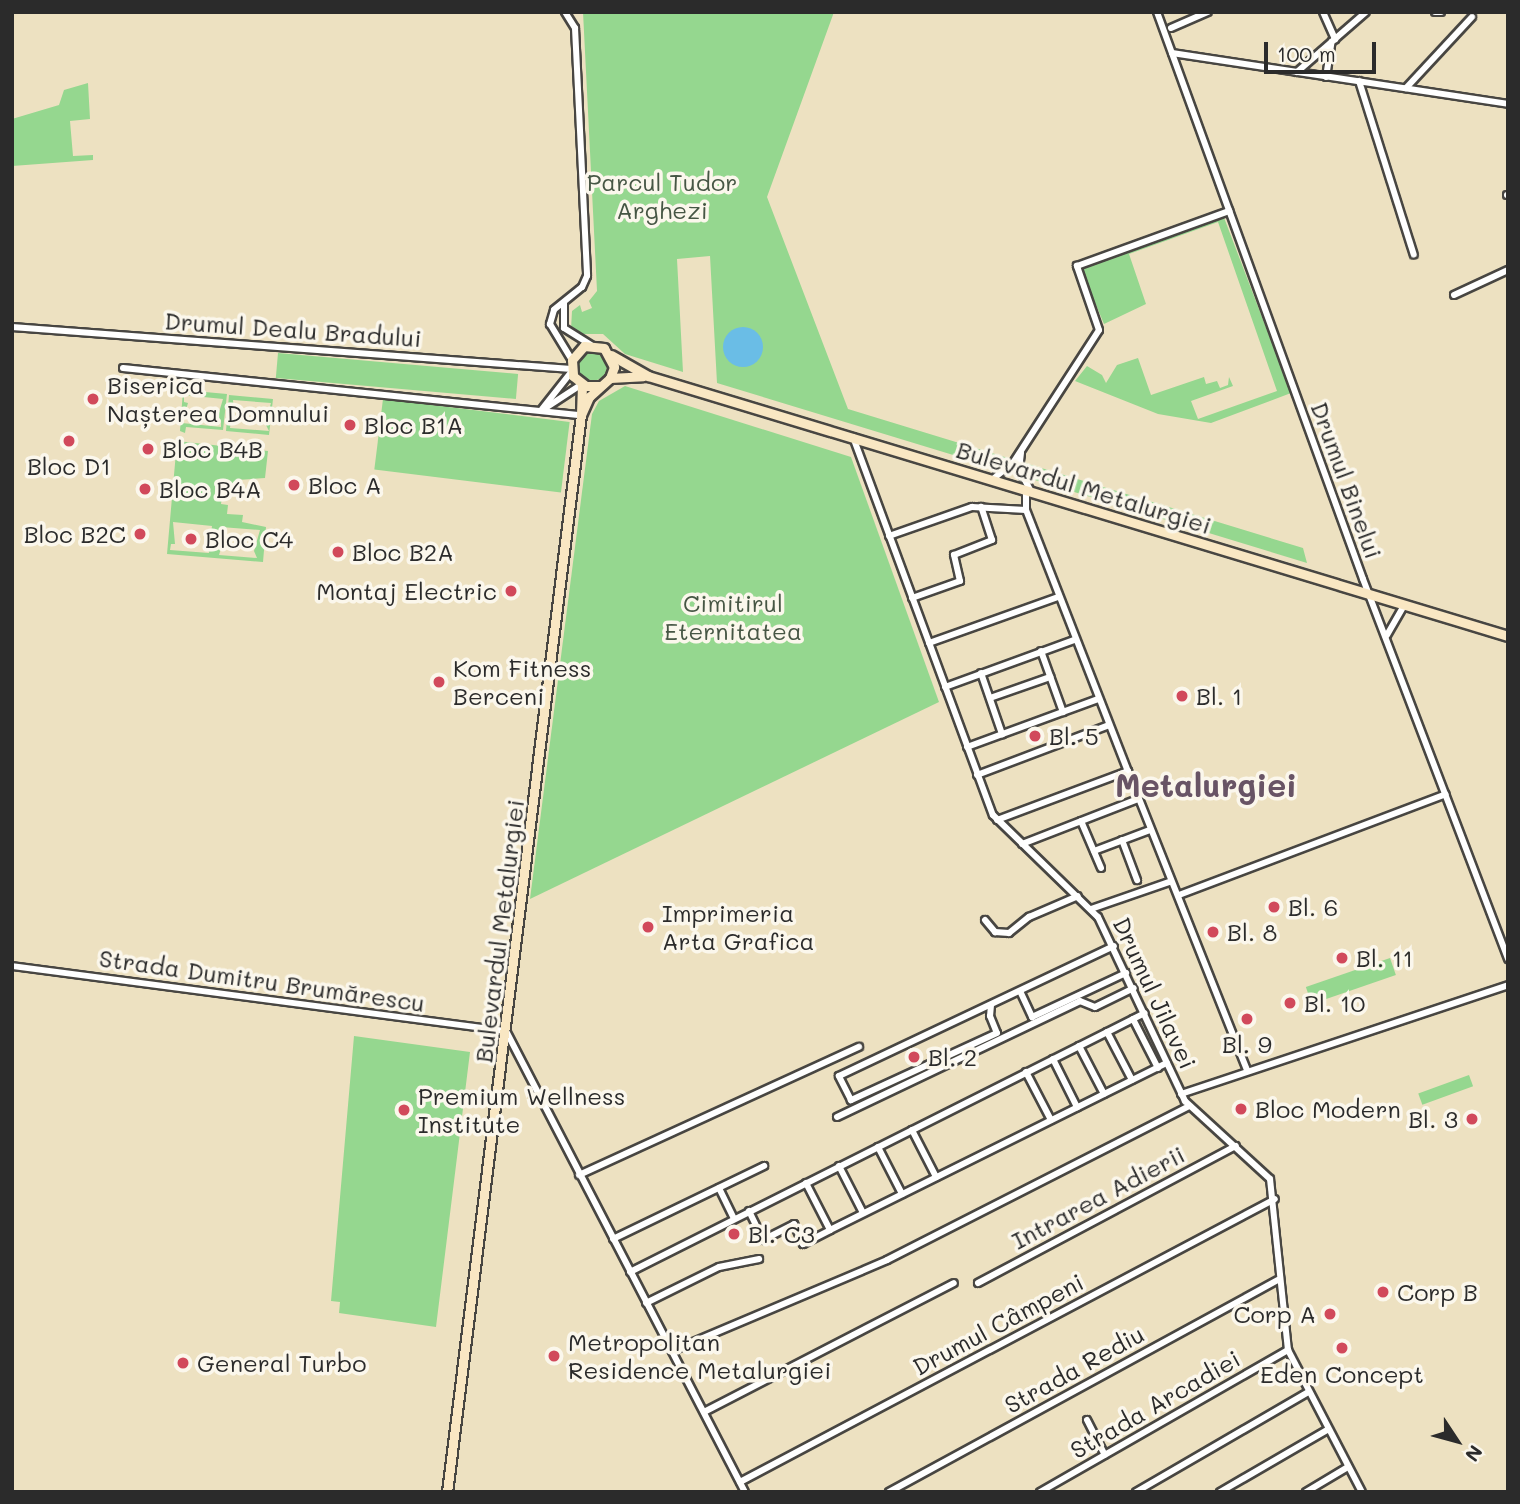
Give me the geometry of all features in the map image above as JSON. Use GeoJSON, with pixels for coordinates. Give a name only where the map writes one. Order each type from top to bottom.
{"type":"FeatureCollection","features":[{"type":"Feature","properties":{"kind":"main road"},"geometry":{"type":"LineString","coordinates":[[590,344],[611,355],[610,378],[600,386],[582,384],[572,366],[590,344]]}},
{"type":"Feature","properties":{"kind":"main road","name":"Bulevardul Metalurgiei"},"geometry":{"type":"LineString","coordinates":[[611,355],[648,376],[1508,636]]}},
{"type":"Feature","properties":{"kind":"main road","name":"Bulevardul Metalurgiei"},"geometry":{"type":"LineString","coordinates":[[610,378],[648,376]]}},
{"type":"Feature","properties":{"kind":"main road","name":"Bulevardul Metalurgiei"},"geometry":{"type":"LineString","coordinates":[[447,1492],[506,1031],[581,415],[582,384]]}},
{"type":"Feature","properties":{"kind":"main road","name":"Bulevardul Metalurgiei"},"geometry":{"type":"LineString","coordinates":[[581,415],[600,386]]}},
{"type":"Feature","properties":{"kind":"street"},"geometry":{"type":"LineString","coordinates":[[542,409],[572,366],[550,324],[552,313],[584,285],[587,276],[575,28],[565,12]]}},
{"type":"Feature","properties":{"kind":"street","name":"Drumul Binelui"},"geometry":{"type":"LineString","coordinates":[[1157,12],[1369,594],[1508,959]]}},
{"type":"Feature","properties":{"kind":"street"},"geometry":{"type":"LineString","coordinates":[[1171,27],[1208,12]]}},
{"type":"Feature","properties":{"kind":"street"},"geometry":{"type":"LineString","coordinates":[[1323,12],[1333,40],[1326,77]]}},
{"type":"Feature","properties":{"kind":"street"},"geometry":{"type":"LineString","coordinates":[[1297,72],[1366,12]]}},
{"type":"Feature","properties":{"kind":"street"},"geometry":{"type":"LineString","coordinates":[[1435,12],[1441,12]]}},
{"type":"Feature","properties":{"kind":"street"},"geometry":{"type":"LineString","coordinates":[[1406,89],[1472,17]]}},
{"type":"Feature","properties":{"kind":"street"},"geometry":{"type":"LineString","coordinates":[[1172,53],[1508,104]]}},
{"type":"Feature","properties":{"kind":"street"},"geometry":{"type":"LineString","coordinates":[[1359,82],[1413,255]]}},
{"type":"Feature","properties":{"kind":"street"},"geometry":{"type":"LineString","coordinates":[[993,480],[1021,451],[1099,330],[1077,266],[1229,211]]}},
{"type":"Feature","properties":{"kind":"street"},"geometry":{"type":"LineString","coordinates":[[1454,295],[1508,270]]}},
{"type":"Feature","properties":{"kind":"street"},"geometry":{"type":"LineString","coordinates":[[564,303],[564,328],[590,344]]}},
{"type":"Feature","properties":{"kind":"street","name":"Drumul Dealu Bradului"},"geometry":{"type":"LineString","coordinates":[[12,327],[572,366]]}},
{"type":"Feature","properties":{"kind":"street"},"geometry":{"type":"LineString","coordinates":[[122,368],[570,411],[581,415]]}},
{"type":"Feature","properties":{"kind":"street"},"geometry":{"type":"LineString","coordinates":[[542,409],[582,384]]}},
{"type":"Feature","properties":{"kind":"street","name":"Drumul Jilavei"},"geometry":{"type":"LineString","coordinates":[[853,437],[977,775],[997,820],[1091,909],[1114,946],[1189,1107],[1266,1173],[1275,1199],[1278,1280],[1288,1350],[1307,1394],[1362,1492]]}},
{"type":"Feature","properties":{"kind":"street"},"geometry":{"type":"LineString","coordinates":[[1021,451],[1019,469],[1028,490],[1026,510],[1169,881]]}},
{"type":"Feature","properties":{"kind":"street"},"geometry":{"type":"LineString","coordinates":[[912,598],[962,579],[954,555],[992,540],[981,507]]}},
{"type":"Feature","properties":{"kind":"street"},"geometry":{"type":"LineString","coordinates":[[889,536],[981,507],[1013,513],[1026,510]]}},
{"type":"Feature","properties":{"kind":"street"},"geometry":{"type":"LineString","coordinates":[[929,643],[1058,597]]}},
{"type":"Feature","properties":{"kind":"street"},"geometry":{"type":"LineString","coordinates":[[1387,637],[1393,618],[1404,605]]}},
{"type":"Feature","properties":{"kind":"street"},"geometry":{"type":"LineString","coordinates":[[945,687],[1074,640]]}},
{"type":"Feature","properties":{"kind":"street"},"geometry":{"type":"LineString","coordinates":[[1041,651],[1063,712]]}},
{"type":"Feature","properties":{"kind":"street"},"geometry":{"type":"LineString","coordinates":[[981,673],[1002,734]]}},
{"type":"Feature","properties":{"kind":"street"},"geometry":{"type":"LineString","coordinates":[[989,698],[1050,677]]}},
{"type":"Feature","properties":{"kind":"street"},"geometry":{"type":"LineString","coordinates":[[967,747],[1098,699]]}},
{"type":"Feature","properties":{"kind":"street"},"geometry":{"type":"LineString","coordinates":[[977,775],[1109,725]]}},
{"type":"Feature","properties":{"kind":"street"},"geometry":{"type":"LineString","coordinates":[[997,820],[1128,771]]}},
{"type":"Feature","properties":{"kind":"street"},"geometry":{"type":"LineString","coordinates":[[1180,895],[1446,794]]}},
{"type":"Feature","properties":{"kind":"street"},"geometry":{"type":"LineString","coordinates":[[1022,844],[1138,799]]}},
{"type":"Feature","properties":{"kind":"street"},"geometry":{"type":"LineString","coordinates":[[1082,821],[1101,868]]}},
{"type":"Feature","properties":{"kind":"street"},"geometry":{"type":"LineString","coordinates":[[1094,851],[1150,830]]}},
{"type":"Feature","properties":{"kind":"street"},"geometry":{"type":"LineString","coordinates":[[1122,840],[1137,880]]}},
{"type":"Feature","properties":{"kind":"street"},"geometry":{"type":"LineString","coordinates":[[1091,909],[1173,880],[1247,1070]]}},
{"type":"Feature","properties":{"kind":"street"},"geometry":{"type":"LineString","coordinates":[[985,920],[995,932],[1009,933],[1029,917],[1078,896]]}},
{"type":"Feature","properties":{"kind":"street"},"geometry":{"type":"LineString","coordinates":[[991,1005],[990,1016],[997,1032],[851,1100],[839,1076],[1114,946]]}},
{"type":"Feature","properties":{"kind":"street","name":"Strada Dumitru Brumărescu"},"geometry":{"type":"LineString","coordinates":[[12,966],[506,1031]]}},
{"type":"Feature","properties":{"kind":"street"},"geometry":{"type":"LineString","coordinates":[[1020,992],[1032,1017],[1126,973]]}},
{"type":"Feature","properties":{"kind":"street"},"geometry":{"type":"LineString","coordinates":[[1181,1094],[1508,985]]}},
{"type":"Feature","properties":{"kind":"street"},"geometry":{"type":"LineString","coordinates":[[837,1117],[1080,1001],[1095,1007],[1134,988]]}},
{"type":"Feature","properties":{"kind":"street"},"geometry":{"type":"LineString","coordinates":[[630,1272],[1145,1013]]}},
{"type":"Feature","properties":{"kind":"street"},"geometry":{"type":"LineString","coordinates":[[1133,1019],[1158,1068]]}},
{"type":"Feature","properties":{"kind":"street"},"geometry":{"type":"LineString","coordinates":[[506,1031],[746,1492]]}},
{"type":"Feature","properties":{"kind":"street"},"geometry":{"type":"LineString","coordinates":[[1107,1032],[1132,1080]]}},
{"type":"Feature","properties":{"kind":"street"},"geometry":{"type":"LineString","coordinates":[[1079,1046],[1104,1094]]}},
{"type":"Feature","properties":{"kind":"street"},"geometry":{"type":"LineString","coordinates":[[579,1175],[859,1047]]}},
{"type":"Feature","properties":{"kind":"street"},"geometry":{"type":"LineString","coordinates":[[1053,1059],[1077,1107]]}},
{"type":"Feature","properties":{"kind":"street"},"geometry":{"type":"LineString","coordinates":[[749,1211],[763,1240],[794,1224],[803,1244],[1167,1063]]}},
{"type":"Feature","properties":{"kind":"street"},"geometry":{"type":"LineString","coordinates":[[1026,1072],[1051,1120]]}},
{"type":"Feature","properties":{"kind":"street"},"geometry":{"type":"LineString","coordinates":[[672,1351],[887,1259],[1189,1107]]}},
{"type":"Feature","properties":{"kind":"street"},"geometry":{"type":"LineString","coordinates":[[912,1130],[936,1177]]}},
{"type":"Feature","properties":{"kind":"street","name":"Intrarea Adierii"},"geometry":{"type":"LineString","coordinates":[[978,1283],[1236,1146]]}},
{"type":"Feature","properties":{"kind":"street"},"geometry":{"type":"LineString","coordinates":[[877,1147],[902,1194]]}},
{"type":"Feature","properties":{"kind":"street"},"geometry":{"type":"LineString","coordinates":[[613,1239],[764,1166]]}},
{"type":"Feature","properties":{"kind":"street"},"geometry":{"type":"LineString","coordinates":[[839,1166],[863,1213]]}},
{"type":"Feature","properties":{"kind":"street"},"geometry":{"type":"LineString","coordinates":[[806,1182],[830,1230]]}},
{"type":"Feature","properties":{"kind":"street"},"geometry":{"type":"LineString","coordinates":[[719,1188],[734,1219]]}},
{"type":"Feature","properties":{"kind":"street","name":"Drumul Câmpeni"},"geometry":{"type":"LineString","coordinates":[[740,1482],[1275,1199]]}},
{"type":"Feature","properties":{"kind":"street"},"geometry":{"type":"LineString","coordinates":[[646,1303],[719,1267],[759,1259]]}},
{"type":"Feature","properties":{"kind":"street","name":"Strada Rediu"},"geometry":{"type":"LineString","coordinates":[[889,1492],[1278,1280]]}},
{"type":"Feature","properties":{"kind":"street"},"geometry":{"type":"LineString","coordinates":[[704,1412],[954,1283]]}},
{"type":"Feature","properties":{"kind":"street","name":"Strada Arcadiei"},"geometry":{"type":"LineString","coordinates":[[1040,1492],[1288,1350]]}},
{"type":"Feature","properties":{"kind":"street"},"geometry":{"type":"LineString","coordinates":[[1136,1492],[1307,1394]]}},
{"type":"Feature","properties":{"kind":"street"},"geometry":{"type":"LineString","coordinates":[[1087,1420],[1105,1455]]}},
{"type":"Feature","properties":{"kind":"street"},"geometry":{"type":"LineString","coordinates":[[1220,1492],[1327,1430]]}},
{"type":"Feature","properties":{"kind":"street"},"geometry":{"type":"LineString","coordinates":[[1306,1492],[1348,1468]]}},
{"type":"Feature","properties":{"kind":"green space","name":"Parcul Tudor Arghezi"},"geometry":{"type":"Polygon","coordinates":[[[583,12],[834,12],[767,197],[848,409],[1303,548],[1307,563],[717,383],[710,256],[677,259],[683,372],[625,354],[603,334],[579,334],[571,329],[572,311],[580,305],[582,312],[592,308],[589,301],[597,291],[583,12]]]}},
{"type":"Feature","properties":{"kind":"green space"},"geometry":{"type":"Polygon","coordinates":[[[88,83],[90,119],[70,121],[73,156],[93,155],[93,160],[12,166],[12,119],[59,105],[64,90],[88,83]]]}},
{"type":"Feature","properties":{"kind":"green space"},"geometry":{"type":"Polygon","coordinates":[[[1223,215],[1291,393],[1211,423],[1158,414],[1075,381],[1087,366],[1102,375],[1106,383],[1117,365],[1138,358],[1151,395],[1204,377],[1206,384],[1217,381],[1220,388],[1228,385],[1229,377],[1233,386],[1191,401],[1198,419],[1277,391],[1218,222],[1129,254],[1146,304],[1104,324],[1080,267],[1223,215]]]}},
{"type":"Feature","properties":{"kind":"green space"},"geometry":{"type":"Polygon","coordinates":[[[592,351],[603,355],[607,366],[603,377],[592,381],[581,377],[577,366],[581,355],[592,351]]]}},
{"type":"Feature","properties":{"kind":"green space"},"geometry":{"type":"Polygon","coordinates":[[[278,353],[518,374],[516,399],[276,378],[278,353]]]}},
{"type":"Feature","properties":{"kind":"green space","name":"Cimitirul Eternitatea"},"geometry":{"type":"Polygon","coordinates":[[[625,386],[851,457],[939,702],[530,899],[592,414],[599,401],[625,386]]]}},
{"type":"Feature","properties":{"kind":"green space"},"geometry":{"type":"Polygon","coordinates":[[[183,390],[227,394],[223,430],[186,427],[185,433],[180,431],[183,390]],[[184,395],[184,402],[188,403],[182,423],[221,427],[221,420],[217,419],[223,399],[184,395]]]}},
{"type":"Feature","properties":{"kind":"green space"},"geometry":{"type":"Polygon","coordinates":[[[229,395],[273,399],[269,435],[226,431],[229,395]],[[233,400],[235,421],[231,420],[230,428],[269,431],[265,423],[271,403],[233,400]]]}},
{"type":"Feature","properties":{"kind":"green space"},"geometry":{"type":"Polygon","coordinates":[[[383,399],[570,422],[561,492],[374,469],[383,399]]]}},
{"type":"Feature","properties":{"kind":"green space"},"geometry":{"type":"Polygon","coordinates":[[[177,441],[268,451],[265,478],[237,480],[231,486],[230,498],[222,497],[221,504],[228,505],[227,514],[243,515],[242,522],[266,527],[263,562],[167,554],[177,441]],[[173,522],[175,544],[171,544],[170,550],[209,553],[207,534],[211,534],[212,526],[173,522]],[[221,527],[221,535],[225,535],[219,555],[257,558],[254,551],[260,530],[221,527]]]}},
{"type":"Feature","properties":{"kind":"green space"},"geometry":{"type":"Polygon","coordinates":[[[1390,958],[1396,975],[1312,1004],[1306,987],[1390,958]]]}},
{"type":"Feature","properties":{"kind":"green space"},"geometry":{"type":"Polygon","coordinates":[[[354,1036],[470,1052],[436,1327],[339,1313],[340,1302],[331,1301],[354,1036]]]}},
{"type":"Feature","properties":{"kind":"green space"},"geometry":{"type":"Polygon","coordinates":[[[1469,1075],[1473,1086],[1422,1105],[1418,1093],[1469,1075]]]}},
{"type":"Feature","properties":{"kind":"water"},"geometry":{"type":"Polygon","coordinates":[[[743,327],[757,333],[763,347],[757,361],[743,367],[729,361],[723,347],[729,333],[743,327]]]}},
{"type":"Feature","properties":{"kind":"place","name":"Biserica Nașterea Domnului"},"geometry":{"type":"Point","coordinates":[93,399]}},
{"type":"Feature","properties":{"kind":"place","name":"Bloc B1A"},"geometry":{"type":"Point","coordinates":[350,425]}},
{"type":"Feature","properties":{"kind":"place","name":"Bloc D1"},"geometry":{"type":"Point","coordinates":[69,441]}},
{"type":"Feature","properties":{"kind":"place","name":"Bloc B4B"},"geometry":{"type":"Point","coordinates":[148,449]}},
{"type":"Feature","properties":{"kind":"place","name":"Bloc A"},"geometry":{"type":"Point","coordinates":[294,485]}},
{"type":"Feature","properties":{"kind":"place","name":"Bloc B4A"},"geometry":{"type":"Point","coordinates":[145,489]}},
{"type":"Feature","properties":{"kind":"place","name":"Bloc B2C"},"geometry":{"type":"Point","coordinates":[140,534]}},
{"type":"Feature","properties":{"kind":"place","name":"Bloc C4"},"geometry":{"type":"Point","coordinates":[191,539]}},
{"type":"Feature","properties":{"kind":"place","name":"Bloc B2A"},"geometry":{"type":"Point","coordinates":[338,552]}},
{"type":"Feature","properties":{"kind":"place","name":"Montaj Electric"},"geometry":{"type":"Point","coordinates":[511,591]}},
{"type":"Feature","properties":{"kind":"place","name":"Kom Fitness Berceni"},"geometry":{"type":"Point","coordinates":[439,682]}},
{"type":"Feature","properties":{"kind":"place","name":"Bl. 1"},"geometry":{"type":"Point","coordinates":[1182,696]}},
{"type":"Feature","properties":{"kind":"place","name":"Bl. 5"},"geometry":{"type":"Point","coordinates":[1035,736]}},
{"type":"Feature","properties":{"kind":"place","name":"Bl. 6"},"geometry":{"type":"Point","coordinates":[1274,907]}},
{"type":"Feature","properties":{"kind":"place","name":"Imprimeria Arta Grafica"},"geometry":{"type":"Point","coordinates":[648,927]}},
{"type":"Feature","properties":{"kind":"place","name":"Bl. 8"},"geometry":{"type":"Point","coordinates":[1213,932]}},
{"type":"Feature","properties":{"kind":"place","name":"Bl. 11"},"geometry":{"type":"Point","coordinates":[1342,958]}},
{"type":"Feature","properties":{"kind":"place","name":"Bl. 10"},"geometry":{"type":"Point","coordinates":[1290,1003]}},
{"type":"Feature","properties":{"kind":"place","name":"Bl. 9"},"geometry":{"type":"Point","coordinates":[1247,1019]}},
{"type":"Feature","properties":{"kind":"place","name":"Bl. 2"},"geometry":{"type":"Point","coordinates":[914,1057]}},
{"type":"Feature","properties":{"kind":"place","name":"Bloc Modern"},"geometry":{"type":"Point","coordinates":[1241,1109]}},
{"type":"Feature","properties":{"kind":"place","name":"Premium Wellness Institute"},"geometry":{"type":"Point","coordinates":[404,1110]}},
{"type":"Feature","properties":{"kind":"place","name":"Bl. 3"},"geometry":{"type":"Point","coordinates":[1472,1119]}},
{"type":"Feature","properties":{"kind":"place","name":"Bl. C3"},"geometry":{"type":"Point","coordinates":[734,1234]}},
{"type":"Feature","properties":{"kind":"place","name":"Corp B"},"geometry":{"type":"Point","coordinates":[1383,1292]}},
{"type":"Feature","properties":{"kind":"place","name":"Corp A"},"geometry":{"type":"Point","coordinates":[1330,1314]}},
{"type":"Feature","properties":{"kind":"place","name":"Eden Concept"},"geometry":{"type":"Point","coordinates":[1342,1348]}},
{"type":"Feature","properties":{"kind":"place","name":"Metropolitan Residence Metalurgiei"},"geometry":{"type":"Point","coordinates":[554,1356]}},
{"type":"Feature","properties":{"kind":"place","name":"General Turbo"},"geometry":{"type":"Point","coordinates":[183,1363]}},
{"type":"Feature","properties":{"kind":"district","name":"Metalurgiei"},"geometry":{"type":"Point","coordinates":[1206,784]}}]}
